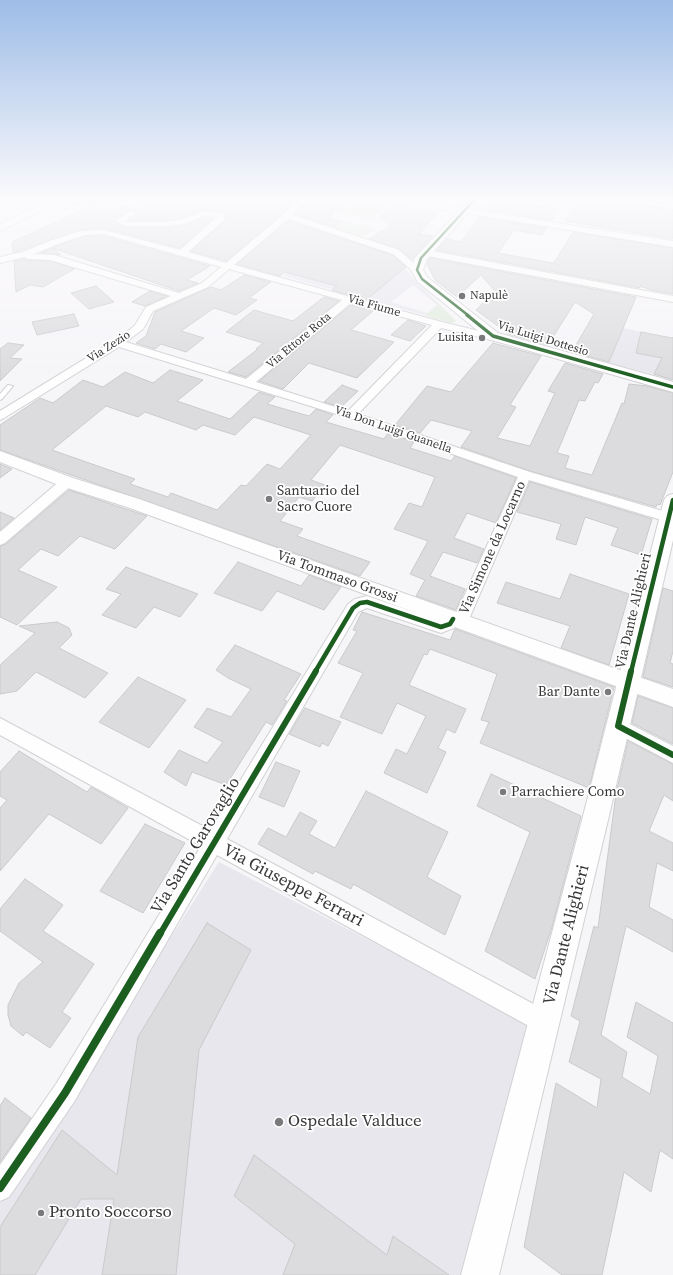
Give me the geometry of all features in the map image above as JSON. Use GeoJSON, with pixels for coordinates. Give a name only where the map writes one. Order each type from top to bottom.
{"type":"FeatureCollection","features":[{"type":"Feature","properties":{"kind":"main road","name":"Via Luigi Dottesio"},"geometry":{"type":"LineString","coordinates":[[421,260],[425,282],[493,336],[656,381],[673,388]]}},
{"type":"Feature","properties":{"kind":"main road","name":"Via Dante Alighieri"},"geometry":{"type":"LineString","coordinates":[[480,1275],[630,682],[671,508]]}},
{"type":"Feature","properties":{"kind":"street"},"geometry":{"type":"LineString","coordinates":[[0,260],[11,258]]}},
{"type":"Feature","properties":{"kind":"street"},"geometry":{"type":"LineString","coordinates":[[53,258],[180,296]]}},
{"type":"Feature","properties":{"kind":"street","name":"Via Fiume"},"geometry":{"type":"LineString","coordinates":[[199,258],[450,327],[500,339]]}},
{"type":"Feature","properties":{"kind":"street","name":"Via Zezio"},"geometry":{"type":"LineString","coordinates":[[0,416],[118,343],[136,330],[149,309],[205,285],[237,258]]}},
{"type":"Feature","properties":{"kind":"street"},"geometry":{"type":"LineString","coordinates":[[413,258],[421,260],[673,299]]}},
{"type":"Feature","properties":{"kind":"street"},"geometry":{"type":"LineString","coordinates":[[413,258],[421,260]]}},
{"type":"Feature","properties":{"kind":"street","name":"Via Ettore Rota"},"geometry":{"type":"LineString","coordinates":[[248,383],[350,299]]}},
{"type":"Feature","properties":{"kind":"street"},"geometry":{"type":"LineString","coordinates":[[350,415],[439,324]]}},
{"type":"Feature","properties":{"kind":"street","name":"Via Fiume"},"geometry":{"type":"LineString","coordinates":[[450,327],[478,324]]}},
{"type":"Feature","properties":{"kind":"street","name":"Via Don Luigi Guanella"},"geometry":{"type":"LineString","coordinates":[[118,343],[350,415],[525,475],[671,508]]}},
{"type":"Feature","properties":{"kind":"street","name":"Via Tommaso Grossi"},"geometry":{"type":"LineString","coordinates":[[0,456],[68,482],[133,503],[673,698]]}},
{"type":"Feature","properties":{"kind":"street","name":"Via Simone da Locarno"},"geometry":{"type":"LineString","coordinates":[[457,621],[525,475]]}},
{"type":"Feature","properties":{"kind":"street"},"geometry":{"type":"LineString","coordinates":[[0,540],[68,482]]}},
{"type":"Feature","properties":{"kind":"street","name":"Via Santo Garovaglio"},"geometry":{"type":"LineString","coordinates":[[0,1188],[65,1093],[353,608],[360,603],[367,602],[440,627],[457,621]]}},
{"type":"Feature","properties":{"kind":"street","name":"Via Giuseppe Ferrari"},"geometry":{"type":"LineString","coordinates":[[0,726],[544,1022]]}},
{"type":"Feature","properties":{"kind":"street"},"geometry":{"type":"LineString","coordinates":[[618,726],[673,755]]}},
{"type":"Feature","properties":{"kind":"lane"},"geometry":{"type":"LineString","coordinates":[[0,398],[10,386]]}},
{"type":"Feature","properties":{"kind":"shaded area"},"geometry":{"type":"Polygon","coordinates":[[[308,258],[341,258],[360,269],[394,278],[404,269],[357,258],[396,258],[411,276],[440,305],[424,315],[283,276],[308,258]],[[413,285],[391,302],[427,313],[437,305],[413,285]]]}},
{"type":"Feature","properties":{"kind":"shaded area"},"geometry":{"type":"Polygon","coordinates":[[[440,305],[456,321],[455,322],[450,323],[424,315],[440,305]]]}},
{"type":"Feature","properties":{"kind":"shaded area"},"geometry":{"type":"Polygon","coordinates":[[[622,328],[673,338],[673,379],[609,363],[622,328]]]}},
{"type":"Feature","properties":{"kind":"shaded area","name":"Ospedale Valduce"},"geometry":{"type":"Polygon","coordinates":[[[219,862],[530,1024],[465,1275],[0,1275],[0,1203],[219,862]]]}},
{"type":"Feature","properties":{"kind":"building"},"geometry":{"type":"Polygon","coordinates":[[[80,258],[180,258],[210,266],[187,280],[198,283],[179,291],[80,258]]]}},
{"type":"Feature","properties":{"kind":"building"},"geometry":{"type":"Polygon","coordinates":[[[214,258],[230,258],[226,261],[214,258]]]}},
{"type":"Feature","properties":{"kind":"building"},"geometry":{"type":"Polygon","coordinates":[[[245,258],[395,258],[406,267],[366,300],[332,290],[337,286],[285,272],[280,276],[237,264],[245,258]]]}},
{"type":"Feature","properties":{"kind":"building"},"geometry":{"type":"Polygon","coordinates":[[[430,258],[636,297],[609,362],[572,352],[594,314],[575,302],[548,345],[509,334],[476,310],[495,291],[481,275],[457,297],[435,280],[427,264],[430,258]]]}},
{"type":"Feature","properties":{"kind":"building"},"geometry":{"type":"Polygon","coordinates":[[[477,258],[522,258],[554,263],[557,258],[673,258],[673,294],[651,290],[640,286],[640,288],[477,258]]]}},
{"type":"Feature","properties":{"kind":"building"},"geometry":{"type":"Polygon","coordinates":[[[24,259],[50,261],[74,269],[43,287],[30,285],[16,292],[14,261],[24,259]]]}},
{"type":"Feature","properties":{"kind":"building"},"geometry":{"type":"Polygon","coordinates":[[[244,275],[271,282],[249,298],[257,300],[236,315],[214,308],[181,331],[204,338],[186,352],[161,344],[155,349],[136,343],[146,336],[155,312],[211,287],[221,290],[244,275]]]}},
{"type":"Feature","properties":{"kind":"building"},"geometry":{"type":"Polygon","coordinates":[[[96,286],[114,302],[89,309],[71,293],[96,286]]]}},
{"type":"Feature","properties":{"kind":"building"},"geometry":{"type":"Polygon","coordinates":[[[150,291],[167,296],[145,306],[132,302],[150,291]]]}},
{"type":"Feature","properties":{"kind":"building"},"geometry":{"type":"Polygon","coordinates":[[[324,297],[339,301],[246,377],[228,372],[258,349],[256,349],[263,343],[226,332],[254,310],[293,321],[324,297]]]}},
{"type":"Feature","properties":{"kind":"building"},"geometry":{"type":"Polygon","coordinates":[[[351,305],[373,311],[351,330],[394,342],[357,378],[309,363],[283,389],[259,381],[351,305]]]}},
{"type":"Feature","properties":{"kind":"building"},"geometry":{"type":"Polygon","coordinates":[[[74,314],[79,326],[37,335],[32,322],[74,314]]]}},
{"type":"Feature","properties":{"kind":"building"},"geometry":{"type":"Polygon","coordinates":[[[408,320],[426,326],[410,341],[391,335],[408,320]]]}},
{"type":"Feature","properties":{"kind":"building"},"geometry":{"type":"Polygon","coordinates":[[[641,332],[673,337],[673,380],[654,374],[662,358],[636,353],[641,332]]]}},
{"type":"Feature","properties":{"kind":"building"},"geometry":{"type":"Polygon","coordinates":[[[8,343],[24,345],[10,358],[22,359],[0,381],[0,349],[8,343]]]}},
{"type":"Feature","properties":{"kind":"building"},"geometry":{"type":"Polygon","coordinates":[[[493,343],[541,356],[510,405],[516,407],[497,438],[530,446],[555,393],[548,391],[565,363],[603,374],[598,383],[595,382],[585,401],[579,400],[557,453],[569,456],[565,468],[592,475],[622,403],[624,404],[629,384],[647,386],[673,393],[673,472],[660,505],[657,504],[656,507],[530,471],[461,447],[472,431],[431,420],[420,433],[395,425],[427,386],[451,392],[493,343]]]}},
{"type":"Feature","properties":{"kind":"building"},"geometry":{"type":"Polygon","coordinates":[[[170,370],[203,380],[177,401],[230,419],[259,392],[275,397],[267,404],[309,416],[316,409],[333,415],[326,422],[384,439],[388,433],[414,442],[410,448],[451,461],[455,456],[516,478],[496,523],[467,513],[454,538],[484,549],[477,563],[443,552],[430,576],[465,589],[456,610],[416,596],[425,580],[410,574],[428,541],[394,529],[409,503],[422,507],[435,477],[340,445],[311,480],[325,485],[312,501],[299,497],[280,521],[303,529],[297,536],[370,562],[360,576],[0,450],[0,425],[40,398],[53,403],[83,380],[103,387],[125,372],[153,383],[170,370]],[[106,406],[52,450],[135,479],[130,484],[168,497],[171,493],[217,510],[241,485],[246,486],[267,464],[280,469],[311,435],[254,417],[235,435],[203,425],[196,430],[145,412],[138,417],[106,406]]]}},
{"type":"Feature","properties":{"kind":"building"},"geometry":{"type":"Polygon","coordinates":[[[342,385],[358,391],[341,407],[324,402],[342,385]]]}},
{"type":"Feature","properties":{"kind":"building"},"geometry":{"type":"Polygon","coordinates":[[[0,464],[12,469],[0,478],[0,464]]]}},
{"type":"Feature","properties":{"kind":"building"},"geometry":{"type":"Polygon","coordinates":[[[530,482],[652,519],[641,555],[611,545],[618,528],[585,517],[576,545],[556,539],[561,524],[517,512],[530,482]]]}},
{"type":"Feature","properties":{"kind":"building"},"geometry":{"type":"Polygon","coordinates":[[[69,490],[147,516],[115,549],[80,536],[58,556],[41,549],[18,570],[57,587],[17,625],[0,617],[0,546],[6,544],[69,490]]]}},
{"type":"Feature","properties":{"kind":"building"},"geometry":{"type":"Polygon","coordinates":[[[0,512],[14,518],[0,530],[0,512]]]}},
{"type":"Feature","properties":{"kind":"building"},"geometry":{"type":"Polygon","coordinates":[[[238,562],[301,586],[309,575],[341,587],[324,610],[277,591],[262,611],[214,593],[238,562]]]}},
{"type":"Feature","properties":{"kind":"building"},"geometry":{"type":"Polygon","coordinates":[[[126,567],[198,594],[180,617],[154,607],[136,628],[102,615],[121,594],[106,589],[126,567]]]}},
{"type":"Feature","properties":{"kind":"building"},"geometry":{"type":"Polygon","coordinates":[[[570,574],[629,594],[609,665],[561,648],[570,626],[497,603],[506,582],[560,599],[570,574]]]}},
{"type":"Feature","properties":{"kind":"building"},"geometry":{"type":"Polygon","coordinates":[[[663,588],[673,591],[673,651],[670,663],[673,664],[673,687],[643,677],[663,588]]]}},
{"type":"Feature","properties":{"kind":"building"},"geometry":{"type":"Polygon","coordinates":[[[362,612],[450,640],[455,629],[614,687],[589,788],[480,743],[489,722],[481,720],[497,674],[430,649],[427,655],[424,654],[409,685],[466,709],[455,733],[447,729],[438,748],[446,752],[427,793],[384,773],[396,749],[407,754],[426,716],[397,703],[382,734],[340,717],[363,673],[338,663],[357,631],[353,630],[362,612]]]}},
{"type":"Feature","properties":{"kind":"building"},"geometry":{"type":"Polygon","coordinates":[[[57,622],[69,628],[72,635],[59,648],[108,673],[85,698],[36,672],[17,691],[0,694],[0,665],[35,633],[19,626],[57,622]]]}},
{"type":"Feature","properties":{"kind":"building"},"geometry":{"type":"Polygon","coordinates":[[[235,645],[301,674],[284,700],[287,701],[272,725],[266,722],[226,785],[192,772],[186,786],[164,772],[179,750],[207,763],[223,742],[194,727],[207,708],[231,717],[251,689],[228,678],[216,670],[235,645]]]}},
{"type":"Feature","properties":{"kind":"building"},"geometry":{"type":"Polygon","coordinates":[[[138,677],[186,700],[149,748],[99,722],[138,677]]]}},
{"type":"Feature","properties":{"kind":"building"},"geometry":{"type":"Polygon","coordinates":[[[638,696],[673,708],[673,744],[632,723],[638,696]]]}},
{"type":"Feature","properties":{"kind":"building"},"geometry":{"type":"Polygon","coordinates":[[[305,708],[341,722],[328,746],[322,743],[320,747],[289,734],[305,708]]]}},
{"type":"Feature","properties":{"kind":"building"},"geometry":{"type":"Polygon","coordinates":[[[628,741],[673,764],[673,801],[664,795],[649,831],[673,843],[673,871],[657,863],[649,907],[673,920],[673,952],[626,926],[601,1035],[627,1052],[622,1077],[650,1094],[658,1056],[627,1037],[636,1002],[673,1023],[673,1159],[660,1150],[651,1192],[624,1172],[602,1275],[562,1275],[524,1247],[556,1083],[597,1108],[601,1079],[569,1062],[580,1021],[571,1016],[594,926],[598,928],[616,794],[628,741]]]}},
{"type":"Feature","properties":{"kind":"building"},"geometry":{"type":"Polygon","coordinates":[[[19,751],[87,792],[91,787],[128,808],[101,844],[49,814],[0,871],[0,808],[7,800],[0,796],[0,772],[19,751]]]}},
{"type":"Feature","properties":{"kind":"building"},"geometry":{"type":"Polygon","coordinates":[[[276,762],[300,771],[284,807],[259,797],[276,762]]]}},
{"type":"Feature","properties":{"kind":"building"},"geometry":{"type":"Polygon","coordinates":[[[491,774],[581,816],[552,927],[535,979],[485,951],[530,832],[477,806],[491,774]]]}},
{"type":"Feature","properties":{"kind":"building"},"geometry":{"type":"Polygon","coordinates":[[[366,791],[448,832],[427,877],[461,896],[445,935],[353,884],[351,889],[315,871],[313,874],[258,844],[268,828],[286,837],[300,812],[317,821],[309,834],[335,848],[366,791]]]}},
{"type":"Feature","properties":{"kind":"building"},"geometry":{"type":"Polygon","coordinates":[[[145,824],[185,843],[143,913],[100,891],[145,824]]]}},
{"type":"Feature","properties":{"kind":"building"},"geometry":{"type":"Polygon","coordinates":[[[25,879],[63,905],[43,931],[94,964],[62,1012],[71,1018],[50,1048],[26,1032],[23,1036],[11,1026],[8,1015],[8,1005],[19,983],[43,962],[0,931],[0,909],[25,879]]]}},
{"type":"Feature","properties":{"kind":"building"},"geometry":{"type":"Polygon","coordinates":[[[207,923],[251,950],[199,1050],[176,1275],[102,1275],[114,1199],[81,1199],[35,1275],[0,1275],[0,1227],[62,1130],[117,1175],[138,1037],[207,923]]]}},
{"type":"Feature","properties":{"kind":"building"},"geometry":{"type":"Polygon","coordinates":[[[5,1098],[31,1118],[0,1162],[0,1106],[5,1098]]]}},
{"type":"Feature","properties":{"kind":"building"},"geometry":{"type":"Polygon","coordinates":[[[254,1155],[387,1255],[393,1236],[449,1275],[283,1275],[295,1244],[234,1196],[254,1155]]]}},
{"type":"Feature","properties":{"kind":"cycle path"},"geometry":{"type":"LineString","coordinates":[[421,258],[417,270],[422,279],[493,336],[673,387]]}},
{"type":"Feature","properties":{"kind":"cycle path"},"geometry":{"type":"LineString","coordinates":[[673,500],[618,726],[673,755]]}},
{"type":"Feature","properties":{"kind":"cycle path"},"geometry":{"type":"LineString","coordinates":[[0,1188],[65,1093],[353,608],[360,603],[367,602],[441,627],[450,624],[453,619]]}},
{"type":"Feature","properties":{"kind":"place","name":"Napulè"},"geometry":{"type":"Point","coordinates":[462,296]}},
{"type":"Feature","properties":{"kind":"place","name":"Luisita"},"geometry":{"type":"Point","coordinates":[482,338]}},
{"type":"Feature","properties":{"kind":"place","name":"Santuario del Sacro Cuore"},"geometry":{"type":"Point","coordinates":[269,499]}},
{"type":"Feature","properties":{"kind":"place","name":"Bar Dante"},"geometry":{"type":"Point","coordinates":[608,692]}},
{"type":"Feature","properties":{"kind":"place","name":"Parrachiere Como"},"geometry":{"type":"Point","coordinates":[503,792]}},
{"type":"Feature","properties":{"kind":"place","name":"Ospedale Valduce"},"geometry":{"type":"Point","coordinates":[279,1122]}},
{"type":"Feature","properties":{"kind":"place","name":"Pronto Soccorso"},"geometry":{"type":"Point","coordinates":[41,1213]}}]}
